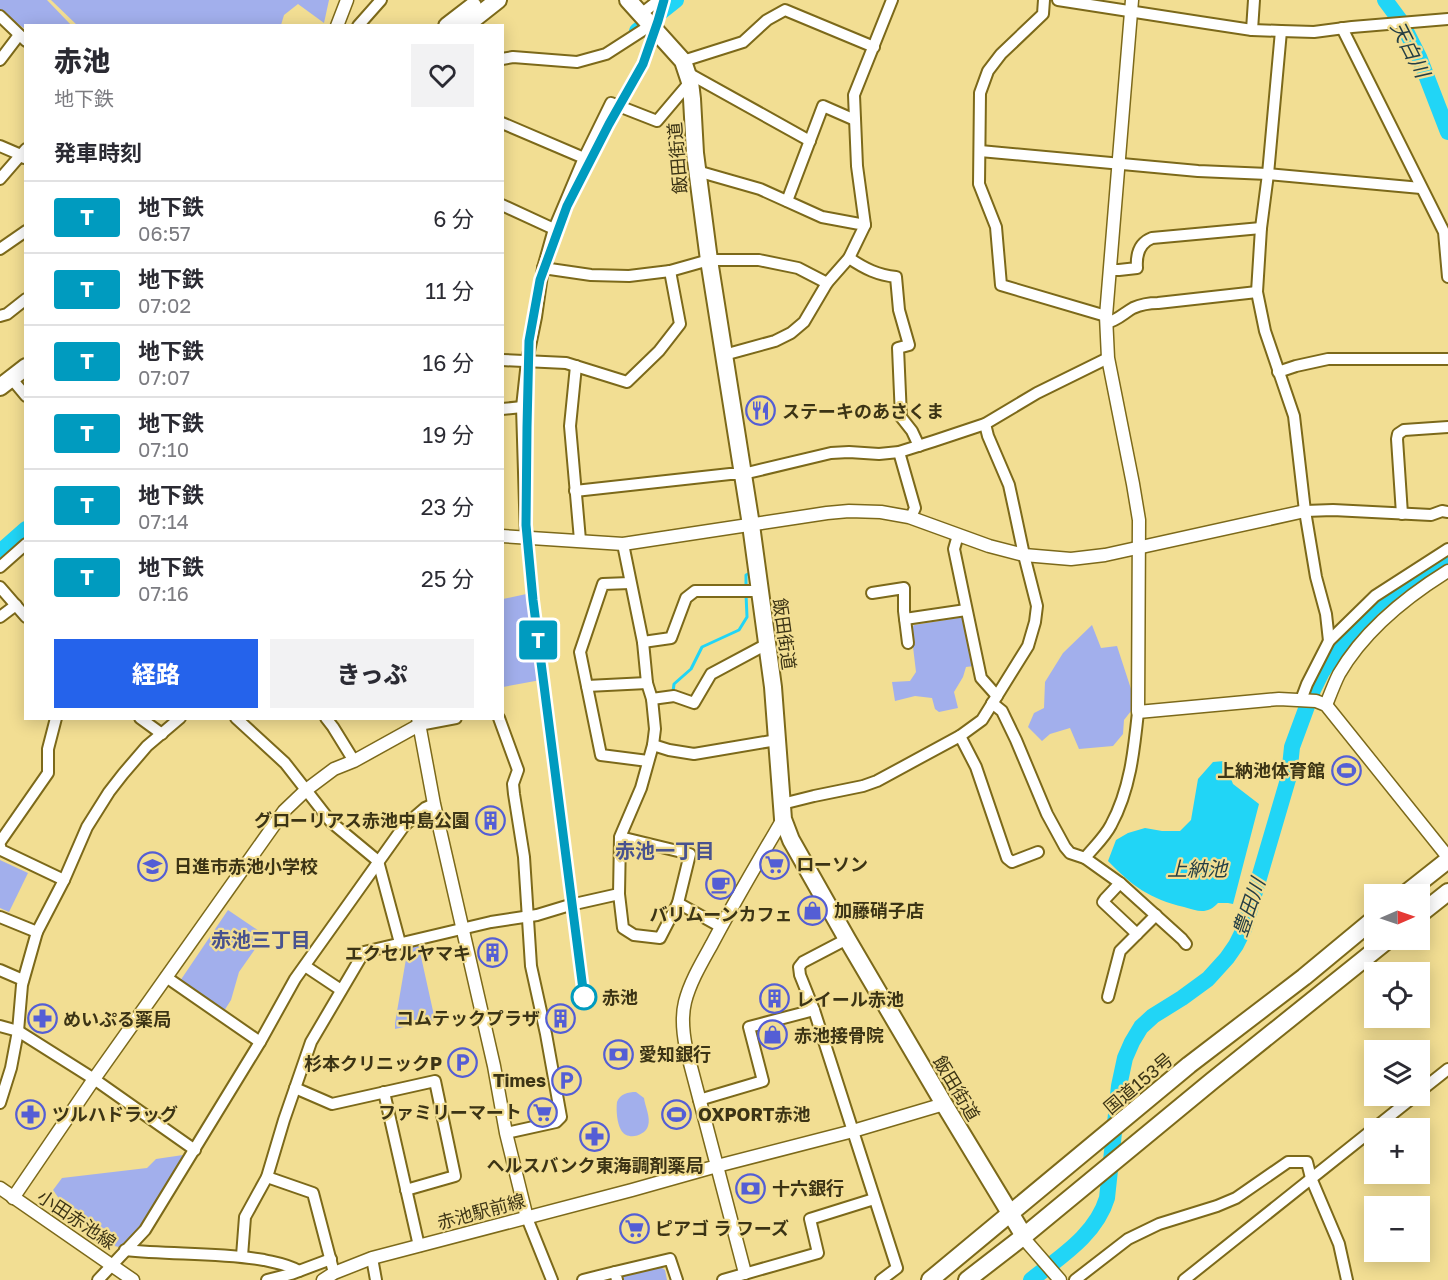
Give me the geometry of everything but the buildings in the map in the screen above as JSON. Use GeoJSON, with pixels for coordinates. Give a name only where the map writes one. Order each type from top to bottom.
{"type":"FeatureCollection","features":[{"type":"Feature","properties":{"kind":"main road"},"geometry":{"type":"LineString","coordinates":[[450,24],[480,0]]}},
{"type":"Feature","properties":{"kind":"main road"},"geometry":{"type":"LineString","coordinates":[[468,24],[498,0]]}},
{"type":"Feature","properties":{"kind":"main road"},"geometry":{"type":"LineString","coordinates":[[628,0],[687,72]]}},
{"type":"Feature","properties":{"kind":"main road","name":"飯田街道"},"geometry":{"type":"LineString","coordinates":[[687,72],[709,260],[751,525],[773,687],[782,812],[791,840],[847,939],[1025,1238]]}},
{"type":"Feature","properties":{"kind":"main road"},"geometry":{"type":"LineString","coordinates":[[4,379],[24,355]]}},
{"type":"Feature","properties":{"kind":"main road"},"geometry":{"type":"LineString","coordinates":[[4,379],[24,368]]}},
{"type":"Feature","properties":{"kind":"main road"},"geometry":{"type":"LineString","coordinates":[[1417,884],[1448,859]]}},
{"type":"Feature","properties":{"kind":"main road"},"geometry":{"type":"LineString","coordinates":[[1430,906],[1448,892]]}},
{"type":"Feature","properties":{"kind":"main road","name":"国道153号"},"geometry":{"type":"LineString","coordinates":[[930,1280],[1190,1065],[1364,926]]}},
{"type":"Feature","properties":{"kind":"main road"},"geometry":{"type":"LineString","coordinates":[[967,1280],[1025,1238],[1142,1138],[1375,950]]}},
{"type":"Feature","properties":{"kind":"street"},"geometry":{"type":"LineString","coordinates":[[339,24],[347,0]]}},
{"type":"Feature","properties":{"kind":"street"},"geometry":{"type":"LineString","coordinates":[[360,24],[381,0]]}},
{"type":"Feature","properties":{"kind":"street"},"geometry":{"type":"LineString","coordinates":[[504,59],[513,57],[577,62],[606,54],[646,20],[659,0]]}},
{"type":"Feature","properties":{"kind":"street"},"geometry":{"type":"LineString","coordinates":[[724,355],[775,341],[791,333],[804,322],[827,283],[849,258],[865,225],[857,166],[854,95],[892,0]]}},
{"type":"Feature","properties":{"kind":"street"},"geometry":{"type":"LineString","coordinates":[[1044,0],[1043,14],[1001,54],[988,71],[980,93],[979,184],[996,227],[1001,285],[1114,321],[1146,303],[1257,292]]}},
{"type":"Feature","properties":{"kind":"street"},"geometry":{"type":"LineString","coordinates":[[1058,0],[1132,6],[1252,30],[1314,32],[1448,19]]}},
{"type":"Feature","properties":{"kind":"street"},"geometry":{"type":"LineString","coordinates":[[1252,30],[1254,0]]}},
{"type":"Feature","properties":{"kind":"street"},"geometry":{"type":"LineString","coordinates":[[1085,858],[1110,827],[1122,801],[1132,766],[1138,712],[1139,547],[1137,508],[1108,358],[1106,319],[1132,6]]}},
{"type":"Feature","properties":{"kind":"street"},"geometry":{"type":"LineString","coordinates":[[526,537],[522,407],[527,361],[543,268],[554,229],[584,158],[611,103],[657,121],[687,72],[743,42],[767,20],[785,10],[874,47]]}},
{"type":"Feature","properties":{"kind":"street"},"geometry":{"type":"LineString","coordinates":[[0,16],[22,38],[0,60]]}},
{"type":"Feature","properties":{"kind":"street"},"geometry":{"type":"LineString","coordinates":[[1347,28],[1421,188],[1444,232],[1448,277]]}},
{"type":"Feature","properties":{"kind":"street"},"geometry":{"type":"LineString","coordinates":[[1281,31],[1261,228],[1257,292],[1265,331],[1294,416],[1305,511],[1316,577],[1326,614],[1329,641]]}},
{"type":"Feature","properties":{"kind":"street"},"geometry":{"type":"LineString","coordinates":[[687,72],[810,141]]}},
{"type":"Feature","properties":{"kind":"street"},"geometry":{"type":"LineString","coordinates":[[787,201],[823,106],[855,120]]}},
{"type":"Feature","properties":{"kind":"street"},"geometry":{"type":"LineString","coordinates":[[504,124],[584,158]]}},
{"type":"Feature","properties":{"kind":"street"},"geometry":{"type":"LineString","coordinates":[[0,146],[24,155],[0,179]]}},
{"type":"Feature","properties":{"kind":"street"},"geometry":{"type":"LineString","coordinates":[[980,151],[1421,188]]}},
{"type":"Feature","properties":{"kind":"street"},"geometry":{"type":"LineString","coordinates":[[697,171],[760,189],[822,217],[865,225]]}},
{"type":"Feature","properties":{"kind":"street"},"geometry":{"type":"LineString","coordinates":[[504,206],[554,229]]}},
{"type":"Feature","properties":{"kind":"street"},"geometry":{"type":"LineString","coordinates":[[1110,270],[1137,268],[1138,252],[1147,240],[1152,238],[1261,228]]}},
{"type":"Feature","properties":{"kind":"street"},"geometry":{"type":"LineString","coordinates":[[0,249],[24,232]]}},
{"type":"Feature","properties":{"kind":"street"},"geometry":{"type":"LineString","coordinates":[[849,258],[868,270],[884,276],[896,277],[899,310],[909,345],[898,348],[901,417],[912,431],[919,446]]}},
{"type":"Feature","properties":{"kind":"street"},"geometry":{"type":"LineString","coordinates":[[543,268],[591,275],[629,276],[670,271],[709,260],[759,261],[798,267],[827,283]]}},
{"type":"Feature","properties":{"kind":"street"},"geometry":{"type":"LineString","coordinates":[[504,360],[566,363],[627,382],[659,351],[680,324],[670,271]]}},
{"type":"Feature","properties":{"kind":"street"},"geometry":{"type":"LineString","coordinates":[[0,316],[7,314],[24,301]]}},
{"type":"Feature","properties":{"kind":"street"},"geometry":{"type":"LineString","coordinates":[[575,491],[742,474],[831,453],[899,452],[985,424],[1037,393],[1108,358]]}},
{"type":"Feature","properties":{"kind":"street"},"geometry":{"type":"LineString","coordinates":[[1278,372],[1328,359],[1448,359]]}},
{"type":"Feature","properties":{"kind":"street"},"geometry":{"type":"LineString","coordinates":[[576,366],[570,426],[580,540]]}},
{"type":"Feature","properties":{"kind":"street"},"geometry":{"type":"LineString","coordinates":[[4,379],[24,394]]}},
{"type":"Feature","properties":{"kind":"street"},"geometry":{"type":"LineString","coordinates":[[504,409],[522,407]]}},
{"type":"Feature","properties":{"kind":"street"},"geometry":{"type":"LineString","coordinates":[[746,1277],[686,1048],[682,1016],[685,1001],[690,987],[782,812],[814,796],[876,781],[960,736],[982,720],[1028,646],[1037,606],[1023,555],[1009,486],[985,424]]}},
{"type":"Feature","properties":{"kind":"street"},"geometry":{"type":"LineString","coordinates":[[1402,514],[1396,439],[1398,434],[1404,430],[1448,427]]}},
{"type":"Feature","properties":{"kind":"street"},"geometry":{"type":"LineString","coordinates":[[899,452],[915,508],[910,517]]}},
{"type":"Feature","properties":{"kind":"street"},"geometry":{"type":"LineString","coordinates":[[504,536],[623,544],[849,511],[881,512],[910,517],[958,536],[1023,555],[1071,559],[1105,555],[1305,511],[1333,510],[1402,514],[1448,512]]}},
{"type":"Feature","properties":{"kind":"street"},"geometry":{"type":"LineString","coordinates":[[958,536],[954,549],[981,678],[1002,711],[1060,839],[1070,853],[1085,858],[1120,884],[1186,944]]}},
{"type":"Feature","properties":{"kind":"street"},"geometry":{"type":"LineString","coordinates":[[620,837],[690,854],[678,903],[660,938],[634,935],[623,928],[619,894],[620,837],[641,788],[654,729],[643,642],[623,544]]}},
{"type":"Feature","properties":{"kind":"street"},"geometry":{"type":"LineString","coordinates":[[0,567],[24,545]]}},
{"type":"Feature","properties":{"kind":"street"},"geometry":{"type":"LineString","coordinates":[[1448,549],[1375,596],[1329,641],[1307,684],[1312,701],[1448,859]]}},
{"type":"Feature","properties":{"kind":"street"},"geometry":{"type":"LineString","coordinates":[[1138,712],[1279,699],[1312,701],[1339,675],[1374,629],[1414,594],[1448,572]]}},
{"type":"Feature","properties":{"kind":"street"},"geometry":{"type":"LineString","coordinates":[[630,583],[603,584],[580,652],[602,755],[648,761]]}},
{"type":"Feature","properties":{"kind":"street"},"geometry":{"type":"LineString","coordinates":[[0,587],[24,615]]}},
{"type":"Feature","properties":{"kind":"street"},"geometry":{"type":"LineString","coordinates":[[872,593],[904,588],[908,643]]}},
{"type":"Feature","properties":{"kind":"street"},"geometry":{"type":"LineString","coordinates":[[643,642],[671,638],[686,598],[694,591],[759,591]]}},
{"type":"Feature","properties":{"kind":"street"},"geometry":{"type":"LineString","coordinates":[[0,617],[16,605]]}},
{"type":"Feature","properties":{"kind":"street"},"geometry":{"type":"LineString","coordinates":[[905,619],[966,610]]}},
{"type":"Feature","properties":{"kind":"street"},"geometry":{"type":"LineString","coordinates":[[652,699],[674,696],[694,703],[711,674],[767,644]]}},
{"type":"Feature","properties":{"kind":"street"},"geometry":{"type":"LineString","coordinates":[[587,686],[647,683]]}},
{"type":"Feature","properties":{"kind":"street"},"geometry":{"type":"LineString","coordinates":[[55,720],[48,749],[48,773],[0,844],[1,850],[64,880]]}},
{"type":"Feature","properties":{"kind":"street"},"geometry":{"type":"LineString","coordinates":[[143,720],[162,734]]}},
{"type":"Feature","properties":{"kind":"street"},"geometry":{"type":"LineString","coordinates":[[0,1103],[11,1068],[18,1032],[23,980],[37,932],[64,880],[87,827],[110,792],[147,746],[178,720]]}},
{"type":"Feature","properties":{"kind":"street"},"geometry":{"type":"LineString","coordinates":[[239,720],[285,763],[331,822],[378,861],[400,943]]}},
{"type":"Feature","properties":{"kind":"street"},"geometry":{"type":"LineString","coordinates":[[13,1198],[284,811],[306,790],[334,769],[354,761],[419,722],[438,720]]}},
{"type":"Feature","properties":{"kind":"street"},"geometry":{"type":"LineString","coordinates":[[500,720],[518,770],[513,784],[524,857],[531,966],[561,1117],[556,1122],[507,1132]]}},
{"type":"Feature","properties":{"kind":"street"},"geometry":{"type":"LineString","coordinates":[[333,721],[354,761]]}},
{"type":"Feature","properties":{"kind":"street"},"geometry":{"type":"LineString","coordinates":[[419,722],[434,804],[527,1218],[552,1280]]}},
{"type":"Feature","properties":{"kind":"street"},"geometry":{"type":"LineString","coordinates":[[960,736],[976,767],[1007,858],[1012,862],[1038,852]]}},
{"type":"Feature","properties":{"kind":"street"},"geometry":{"type":"LineString","coordinates":[[652,745],[694,754],[777,740]]}},
{"type":"Feature","properties":{"kind":"street"},"geometry":{"type":"LineString","coordinates":[[98,1280],[145,1230],[260,1042],[295,979],[378,861],[404,826],[425,808],[434,804]]}},
{"type":"Feature","properties":{"kind":"street"},"geometry":{"type":"LineString","coordinates":[[1120,884],[1103,902],[1137,934]]}},
{"type":"Feature","properties":{"kind":"street"},"geometry":{"type":"LineString","coordinates":[[242,1256],[245,1218],[267,1177],[311,1042],[364,952],[619,894]]}},
{"type":"Feature","properties":{"kind":"street"},"geometry":{"type":"LineString","coordinates":[[678,903],[721,927]]}},
{"type":"Feature","properties":{"kind":"street"},"geometry":{"type":"LineString","coordinates":[[1108,997],[1120,951],[1156,915]]}},
{"type":"Feature","properties":{"kind":"street"},"geometry":{"type":"LineString","coordinates":[[0,917],[37,932]]}},
{"type":"Feature","properties":{"kind":"street"},"geometry":{"type":"LineString","coordinates":[[847,939],[803,962],[799,967],[897,1268],[881,1280]]}},
{"type":"Feature","properties":{"kind":"street"},"geometry":{"type":"LineString","coordinates":[[305,966],[341,990]]}},
{"type":"Feature","properties":{"kind":"street"},"geometry":{"type":"LineString","coordinates":[[0,970],[23,980]]}},
{"type":"Feature","properties":{"kind":"street"},"geometry":{"type":"LineString","coordinates":[[166,977],[260,1042]]}},
{"type":"Feature","properties":{"kind":"street"},"geometry":{"type":"LineString","coordinates":[[699,1100],[763,1081],[749,1027],[814,1010]]}},
{"type":"Feature","properties":{"kind":"street"},"geometry":{"type":"LineString","coordinates":[[0,1026],[18,1032],[94,1080],[195,1150]]}},
{"type":"Feature","properties":{"kind":"street"},"geometry":{"type":"LineString","coordinates":[[1430,1084],[1448,1069]]}},
{"type":"Feature","properties":{"kind":"street"},"geometry":{"type":"LineString","coordinates":[[295,1088],[333,1104],[435,1081],[455,1176],[406,1190]]}},
{"type":"Feature","properties":{"kind":"street"},"geometry":{"type":"LineString","coordinates":[[384,1092],[419,1246]]}},
{"type":"Feature","properties":{"kind":"street","name":"赤池駅前線"},"geometry":{"type":"LineString","coordinates":[[323,1280],[334,1272],[372,1258],[853,1131],[944,1104]]}},
{"type":"Feature","properties":{"kind":"street"},"geometry":{"type":"LineString","coordinates":[[1184,1280],[1402,1106]]}},
{"type":"Feature","properties":{"kind":"street"},"geometry":{"type":"LineString","coordinates":[[1075,1280],[1128,1239],[1159,1224],[1236,1198],[1288,1162],[1307,1162],[1311,1178],[1339,1244],[1347,1280]]}},
{"type":"Feature","properties":{"kind":"street"},"geometry":{"type":"LineString","coordinates":[[267,1177],[313,1192],[334,1272]]}},
{"type":"Feature","properties":{"kind":"street","name":"小田赤池線"},"geometry":{"type":"LineString","coordinates":[[0,1188],[133,1280]]}},
{"type":"Feature","properties":{"kind":"street"},"geometry":{"type":"LineString","coordinates":[[723,1280],[746,1277],[818,1253],[810,1219],[874,1198]]}},
{"type":"Feature","properties":{"kind":"street"},"geometry":{"type":"LineString","coordinates":[[1025,1238],[1053,1276]]}},
{"type":"Feature","properties":{"kind":"street"},"geometry":{"type":"LineString","coordinates":[[125,1251],[242,1256],[289,1265],[295,1275]]}},
{"type":"Feature","properties":{"kind":"street"},"geometry":{"type":"LineString","coordinates":[[372,1258],[376,1280]]}},
{"type":"Feature","properties":{"kind":"street"},"geometry":{"type":"LineString","coordinates":[[267,1280],[295,1275],[331,1259]]}},
{"type":"Feature","properties":{"kind":"street"},"geometry":{"type":"LineString","coordinates":[[583,1280],[616,1276],[670,1259],[677,1280]]}},
{"type":"Feature","properties":{"kind":"shaded area"},"geometry":{"type":"Polygon","coordinates":[[[0,0],[47,0],[70,24],[24,24],[24,28],[0,11],[0,0]]]}},
{"type":"Feature","properties":{"kind":"shaded area"},"geometry":{"type":"Polygon","coordinates":[[[51,0],[329,0],[324,23],[298,4],[284,15],[281,24],[76,24],[51,0]]]}},
{"type":"Feature","properties":{"kind":"shaded area"},"geometry":{"type":"Polygon","coordinates":[[[531,593],[546,679],[504,687],[504,599],[531,593]]]}},
{"type":"Feature","properties":{"kind":"shaded area"},"geometry":{"type":"Polygon","coordinates":[[[964,617],[974,666],[966,667],[954,692],[958,708],[939,712],[935,709],[932,698],[915,696],[895,701],[892,682],[910,681],[916,672],[911,630],[914,625],[964,617]]]}},
{"type":"Feature","properties":{"kind":"shaded area"},"geometry":{"type":"Polygon","coordinates":[[[1092,625],[1101,648],[1117,646],[1131,689],[1131,711],[1124,720],[1123,734],[1113,746],[1079,749],[1070,728],[1050,734],[1042,741],[1028,727],[1034,713],[1044,708],[1045,682],[1063,653],[1092,625]]]}},
{"type":"Feature","properties":{"kind":"shaded area"},"geometry":{"type":"Polygon","coordinates":[[[0,860],[28,873],[9,912],[0,908],[0,860]]]}},
{"type":"Feature","properties":{"kind":"shaded area"},"geometry":{"type":"Polygon","coordinates":[[[228,910],[265,935],[239,972],[231,1000],[224,1011],[180,981],[228,910]]]}},
{"type":"Feature","properties":{"kind":"shaded area"},"geometry":{"type":"Polygon","coordinates":[[[418,943],[435,1020],[395,1029],[406,959],[403,946],[418,943]]]}},
{"type":"Feature","properties":{"kind":"shaded area"},"geometry":{"type":"Polygon","coordinates":[[[636,1092],[644,1098],[649,1123],[640,1135],[631,1136],[624,1133],[620,1127],[617,1102],[625,1094],[636,1092]]]}},
{"type":"Feature","properties":{"kind":"shaded area"},"geometry":{"type":"Polygon","coordinates":[[[183,1155],[187,1160],[142,1228],[119,1247],[110,1245],[67,1210],[53,1190],[62,1178],[147,1168],[156,1159],[183,1155]]]}},
{"type":"Feature","properties":{"kind":"shaded area"},"geometry":{"type":"Polygon","coordinates":[[[659,1266],[665,1270],[667,1280],[620,1280],[621,1277],[659,1266]]]}},
{"type":"Feature","properties":{"kind":"water","name":"上納池"},"geometry":{"type":"Polygon","coordinates":[[[1224,761],[1233,784],[1259,804],[1233,904],[1218,903],[1202,911],[1151,896],[1125,878],[1108,861],[1116,840],[1128,833],[1145,828],[1180,831],[1191,820],[1198,779],[1213,762],[1224,761]]]}},
{"type":"Feature","properties":{"kind":"waterway"},"geometry":{"type":"LineString","coordinates":[[637,31],[676,0]]}},
{"type":"Feature","properties":{"kind":"waterway","name":"天白川"},"geometry":{"type":"LineString","coordinates":[[1385,0],[1402,23],[1419,57],[1448,132]]}},
{"type":"Feature","properties":{"kind":"waterway"},"geometry":{"type":"LineString","coordinates":[[0,552],[24,531]]}},
{"type":"Feature","properties":{"kind":"waterway","name":"豊田川"},"geometry":{"type":"LineString","coordinates":[[1031,1280],[1076,1244],[1095,1223],[1102,1211],[1107,1198],[1119,1086],[1125,1058],[1141,1027],[1153,1016],[1208,979],[1227,958],[1244,929],[1289,776],[1292,747],[1322,672],[1340,646],[1372,609],[1398,587],[1448,556]]}},
{"type":"Feature","properties":{"kind":"waterway"},"geometry":{"type":"LineString","coordinates":[[746,588],[746,575],[752,572]]}},
{"type":"Feature","properties":{"kind":"waterway"},"geometry":{"type":"LineString","coordinates":[[673,692],[674,684],[691,669],[702,647],[739,630],[747,617],[746,594]]}},
{"type":"Feature","properties":{"kind":"metro line","name":"T"},"geometry":{"type":"LineString","coordinates":[[584,997],[559,812],[526,525],[529,341],[540,280],[567,206],[643,64],[664,0]]}},
{"type":"Feature","properties":{"kind":"place","name":"ステーキのあさくま"},"geometry":{"type":"Point","coordinates":[761,411]}},
{"type":"Feature","properties":{"kind":"place","name":"上納池体育館"},"geometry":{"type":"Point","coordinates":[1346,770]}},
{"type":"Feature","properties":{"kind":"place","name":"グローリアス赤池中島公園"},"geometry":{"type":"Point","coordinates":[491,820]}},
{"type":"Feature","properties":{"kind":"place","name":"ローソン"},"geometry":{"type":"Point","coordinates":[775,864]}},
{"type":"Feature","properties":{"kind":"place","name":"日進市赤池小学校"},"geometry":{"type":"Point","coordinates":[153,866]}},
{"type":"Feature","properties":{"kind":"place","name":"バリムーンカフェ"},"geometry":{"type":"Point","coordinates":[721,885]}},
{"type":"Feature","properties":{"kind":"place","name":"加藤硝子店"},"geometry":{"type":"Point","coordinates":[813,910]}},
{"type":"Feature","properties":{"kind":"place","name":"エクセルヤマキ"},"geometry":{"type":"Point","coordinates":[492,953]}},
{"type":"Feature","properties":{"kind":"place","name":"赤池"},"geometry":{"type":"Point","coordinates":[584,997]}},
{"type":"Feature","properties":{"kind":"place","name":"レイール赤池"},"geometry":{"type":"Point","coordinates":[775,999]}},
{"type":"Feature","properties":{"kind":"place","name":"コムテックプラザ"},"geometry":{"type":"Point","coordinates":[561,1018]}},
{"type":"Feature","properties":{"kind":"place","name":"めいぷる薬局"},"geometry":{"type":"Point","coordinates":[42,1019]}},
{"type":"Feature","properties":{"kind":"place","name":"赤池接骨院"},"geometry":{"type":"Point","coordinates":[773,1035]}},
{"type":"Feature","properties":{"kind":"place","name":"愛知銀行"},"geometry":{"type":"Point","coordinates":[618,1054]}},
{"type":"Feature","properties":{"kind":"place","name":"杉本クリニックP"},"geometry":{"type":"Point","coordinates":[463,1063]}},
{"type":"Feature","properties":{"kind":"place","name":"Times"},"geometry":{"type":"Point","coordinates":[567,1080]}},
{"type":"Feature","properties":{"kind":"place","name":"ファミリーマート"},"geometry":{"type":"Point","coordinates":[543,1112]}},
{"type":"Feature","properties":{"kind":"place","name":"ツルハドラッグ"},"geometry":{"type":"Point","coordinates":[31,1114]}},
{"type":"Feature","properties":{"kind":"place","name":"OXPORT赤池"},"geometry":{"type":"Point","coordinates":[677,1114]}},
{"type":"Feature","properties":{"kind":"place","name":"ヘルスバンク東海調剤薬局"},"geometry":{"type":"Point","coordinates":[595,1136]}},
{"type":"Feature","properties":{"kind":"place","name":"十六銀行"},"geometry":{"type":"Point","coordinates":[751,1188]}},
{"type":"Feature","properties":{"kind":"place","name":"ピアゴ ラ フーズ"},"geometry":{"type":"Point","coordinates":[634,1228]}},
{"type":"Feature","properties":{"kind":"district","name":"赤池一丁目"},"geometry":{"type":"Point","coordinates":[665,850]}},
{"type":"Feature","properties":{"kind":"district","name":"赤池三丁目"},"geometry":{"type":"Point","coordinates":[261,939]}}]}
